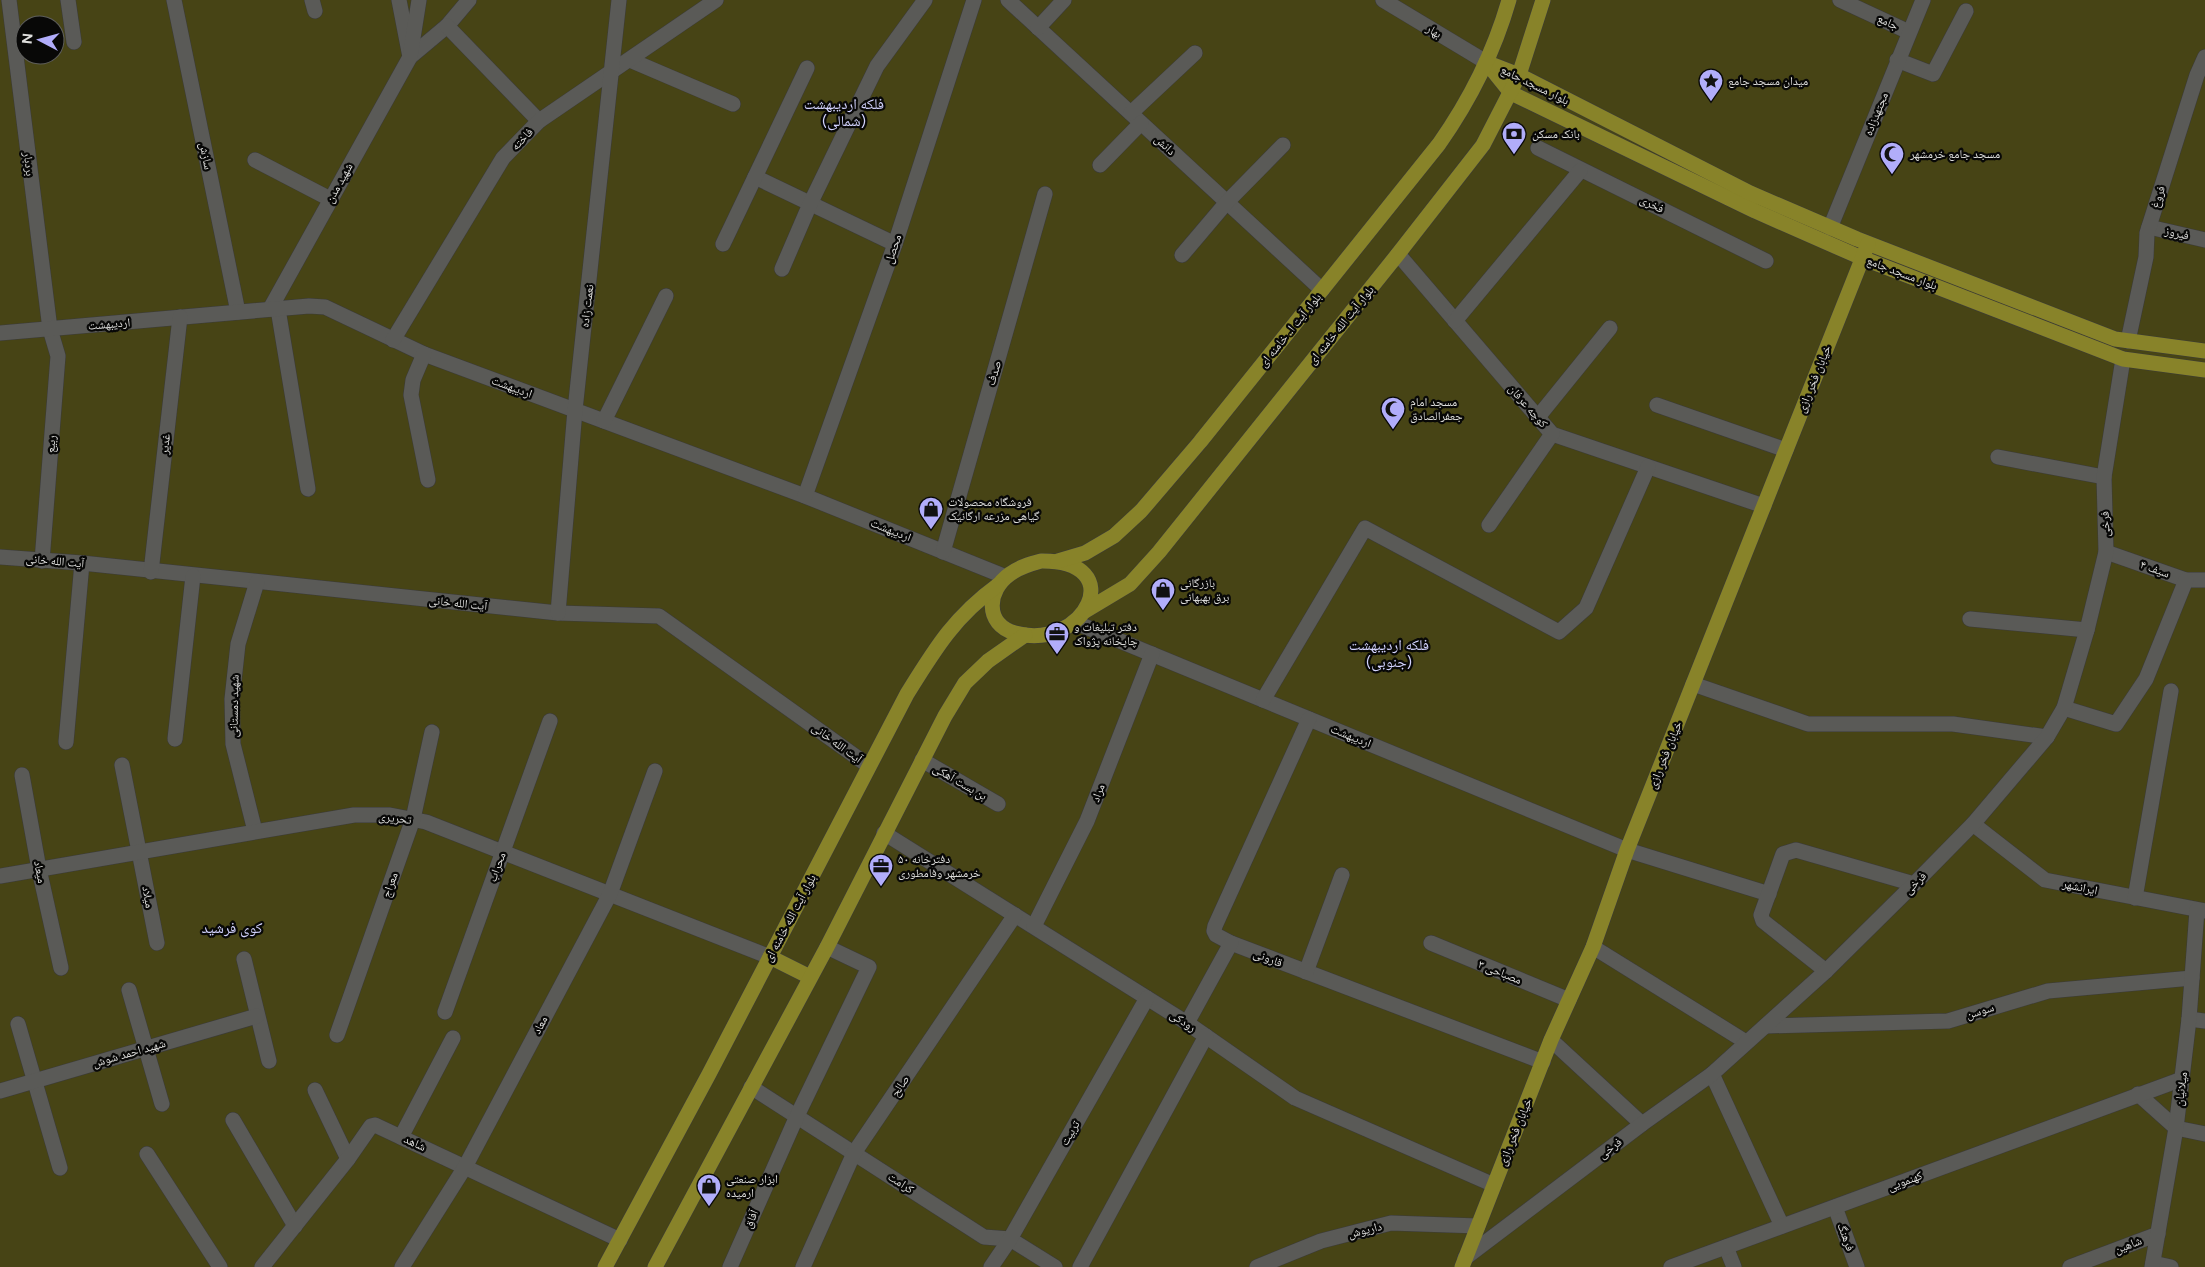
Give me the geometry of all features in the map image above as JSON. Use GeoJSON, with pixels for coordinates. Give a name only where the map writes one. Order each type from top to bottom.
{"type":"FeatureCollection","features":[{"type":"Feature","properties":{"kind":"main road"},"geometry":{"type":"LineString","coordinates":[[1486,62],[1509,0]]}},
{"type":"Feature","properties":{"kind":"main road","name":"بلوار آیت الله خامنه ای"},"geometry":{"type":"LineString","coordinates":[[1085,611],[1130,584],[1159,552],[1398,254],[1482,145],[1519,75],[1543,0]]}},
{"type":"Feature","properties":{"kind":"main road","name":"بلوار مسجد جامع"},"geometry":{"type":"LineString","coordinates":[[1486,62],[1519,75],[1750,193],[1830,228],[1865,251],[2123,358],[2205,370]]}},
{"type":"Feature","properties":{"kind":"main road","name":"بلوار مسجد جامع"},"geometry":{"type":"LineString","coordinates":[[1486,62],[1511,93],[1755,211],[2115,339],[2205,351]]}},
{"type":"Feature","properties":{"kind":"main road","name":"بلوار آیت ا.. خامنه ای"},"geometry":{"type":"LineString","coordinates":[[1058,561],[1085,553],[1114,536],[1141,512],[1439,144],[1462,111],[1486,62]]}},
{"type":"Feature","properties":{"kind":"main road","name":"خیابان فخر رازی"},"geometry":{"type":"LineString","coordinates":[[1463,1263],[1551,1040],[1593,947],[1627,850],[1865,251]]}},
{"type":"Feature","properties":{"kind":"main road"},"geometry":{"type":"LineString","coordinates":[[2123,358],[2128,341]]}},
{"type":"Feature","properties":{"kind":"main road"},"geometry":{"type":"LineString","coordinates":[[1041,561],[1058,561],[1073,565],[1085,574],[1091,586],[1091,598],[1085,611],[1074,622],[1059,630],[1042,635],[1025,635],[1010,631],[998,622],[992,610],[992,598],[1002,581],[1024,566],[1041,561]]}},
{"type":"Feature","properties":{"kind":"main road","name":"بلوار آیت الله خامنه ای"},"geometry":{"type":"LineString","coordinates":[[605,1267],[907,694],[935,649],[959,617],[1002,581]]}},
{"type":"Feature","properties":{"kind":"main road"},"geometry":{"type":"LineString","coordinates":[[655,1267],[827,947],[944,716],[965,683],[988,661],[1025,635]]}},
{"type":"Feature","properties":{"kind":"main road"},"geometry":{"type":"LineString","coordinates":[[770,957],[810,977]]}},
{"type":"Feature","properties":{"kind":"street","name":"بردبار"},"geometry":{"type":"LineString","coordinates":[[9,0],[50,329]]}},
{"type":"Feature","properties":{"kind":"street"},"geometry":{"type":"LineString","coordinates":[[68,0],[74,42]]}},
{"type":"Feature","properties":{"kind":"street","name":"سازش"},"geometry":{"type":"LineString","coordinates":[[174,0],[238,312]]}},
{"type":"Feature","properties":{"kind":"street"},"geometry":{"type":"LineString","coordinates":[[399,0],[410,57]]}},
{"type":"Feature","properties":{"kind":"street","name":"شهید مدن"},"geometry":{"type":"LineString","coordinates":[[274,309],[330,199],[410,57],[419,0]]}},
{"type":"Feature","properties":{"kind":"street","name":"شهید مدن"},"geometry":{"type":"LineString","coordinates":[[410,57],[447,26],[469,0]]}},
{"type":"Feature","properties":{"kind":"street","name":"نعمت زاده"},"geometry":{"type":"LineString","coordinates":[[558,613],[575,410],[619,0]]}},
{"type":"Feature","properties":{"kind":"street","name":"فاخته"},"geometry":{"type":"LineString","coordinates":[[393,340],[503,158],[539,121],[612,73],[716,0]]}},
{"type":"Feature","properties":{"kind":"street"},"geometry":{"type":"LineString","coordinates":[[782,268],[810,204],[877,66],[925,0]]}},
{"type":"Feature","properties":{"kind":"street","name":"محصل"},"geometry":{"type":"LineString","coordinates":[[805,496],[895,244],[974,0]]}},
{"type":"Feature","properties":{"kind":"street","name":"دانش"},"geometry":{"type":"LineString","coordinates":[[1008,0],[1322,290]]}},
{"type":"Feature","properties":{"kind":"street"},"geometry":{"type":"LineString","coordinates":[[1038,28],[1064,0]]}},
{"type":"Feature","properties":{"kind":"street","name":"بهار"},"geometry":{"type":"LineString","coordinates":[[1383,0],[1486,62]]}},
{"type":"Feature","properties":{"kind":"street","name":"جامع"},"geometry":{"type":"LineString","coordinates":[[1840,0],[1909,32]]}},
{"type":"Feature","properties":{"kind":"street","name":"مجتهدزاده"},"geometry":{"type":"LineString","coordinates":[[1830,228],[1923,0]]}},
{"type":"Feature","properties":{"kind":"street"},"geometry":{"type":"LineString","coordinates":[[1897,60],[1933,74],[1966,12]]}},
{"type":"Feature","properties":{"kind":"street"},"geometry":{"type":"LineString","coordinates":[[447,26],[539,121]]}},
{"type":"Feature","properties":{"kind":"street"},"geometry":{"type":"LineString","coordinates":[[1100,165],[1136,118],[1195,53]]}},
{"type":"Feature","properties":{"kind":"street","name":"فروغ"},"geometry":{"type":"LineString","coordinates":[[2128,341],[2146,257],[2149,227],[2197,75],[2205,57]]}},
{"type":"Feature","properties":{"kind":"street"},"geometry":{"type":"LineString","coordinates":[[630,60],[733,104]]}},
{"type":"Feature","properties":{"kind":"street"},"geometry":{"type":"LineString","coordinates":[[723,244],[807,68]]}},
{"type":"Feature","properties":{"kind":"street"},"geometry":{"type":"LineString","coordinates":[[1182,255],[1227,202],[1283,145]]}},
{"type":"Feature","properties":{"kind":"street","name":"فخری"},"geometry":{"type":"LineString","coordinates":[[1538,148],[1580,171],[1766,261]]}},
{"type":"Feature","properties":{"kind":"street"},"geometry":{"type":"LineString","coordinates":[[255,160],[330,199]]}},
{"type":"Feature","properties":{"kind":"street"},"geometry":{"type":"LineString","coordinates":[[1455,321],[1580,171]]}},
{"type":"Feature","properties":{"kind":"street"},"geometry":{"type":"LineString","coordinates":[[755,178],[895,244]]}},
{"type":"Feature","properties":{"kind":"street","name":"صدف"},"geometry":{"type":"LineString","coordinates":[[944,552],[1045,194]]}},
{"type":"Feature","properties":{"kind":"street","name":"فیروز"},"geometry":{"type":"LineString","coordinates":[[2149,227],[2205,240]]}},
{"type":"Feature","properties":{"kind":"street","name":"کوچه عرفان"},"geometry":{"type":"LineString","coordinates":[[1398,254],[1552,434],[1764,506]]}},
{"type":"Feature","properties":{"kind":"street"},"geometry":{"type":"LineString","coordinates":[[604,421],[666,296]]}},
{"type":"Feature","properties":{"kind":"street","name":"اردیبهشت"},"geometry":{"type":"LineString","coordinates":[[0,333],[309,306],[325,307],[424,354],[805,496],[944,552],[1002,581]]}},
{"type":"Feature","properties":{"kind":"street"},"geometry":{"type":"LineString","coordinates":[[274,309],[308,489]]}},
{"type":"Feature","properties":{"kind":"street","name":"غدیر"},"geometry":{"type":"LineString","coordinates":[[151,572],[180,317]]}},
{"type":"Feature","properties":{"kind":"street"},"geometry":{"type":"LineString","coordinates":[[1538,417],[1610,328]]}},
{"type":"Feature","properties":{"kind":"street","name":"ربیع"},"geometry":{"type":"LineString","coordinates":[[42,561],[58,356],[50,329]]}},
{"type":"Feature","properties":{"kind":"street"},"geometry":{"type":"LineString","coordinates":[[424,354],[413,380],[411,395],[428,480]]}},
{"type":"Feature","properties":{"kind":"street","name":"فرخی"},"geometry":{"type":"LineString","coordinates":[[1463,1263],[1642,1124],[1712,1074],[1766,1026],[1826,970],[1973,824],[2047,737],[2064,708],[2087,630],[2106,552],[2104,478],[2123,358]]}},
{"type":"Feature","properties":{"kind":"street"},"geometry":{"type":"LineString","coordinates":[[1657,405],[1786,450]]}},
{"type":"Feature","properties":{"kind":"street"},"geometry":{"type":"LineString","coordinates":[[1489,525],[1552,434]]}},
{"type":"Feature","properties":{"kind":"street"},"geometry":{"type":"LineString","coordinates":[[1998,457],[2104,478]]}},
{"type":"Feature","properties":{"kind":"street"},"geometry":{"type":"LineString","coordinates":[[1263,700],[1365,528],[1559,632],[1586,608],[1648,467]]}},
{"type":"Feature","properties":{"kind":"street","name":"سیف ۴"},"geometry":{"type":"LineString","coordinates":[[2106,552],[2186,580],[2205,580]]}},
{"type":"Feature","properties":{"kind":"street","name":"آیت الله خانی"},"geometry":{"type":"LineString","coordinates":[[0,557],[82,563],[151,572],[558,613],[659,616],[869,766]]}},
{"type":"Feature","properties":{"kind":"street"},"geometry":{"type":"LineString","coordinates":[[66,742],[82,563]]}},
{"type":"Feature","properties":{"kind":"street"},"geometry":{"type":"LineString","coordinates":[[175,740],[193,576]]}},
{"type":"Feature","properties":{"kind":"street"},"geometry":{"type":"LineString","coordinates":[[2064,708],[2116,724],[2146,679],[2186,580]]}},
{"type":"Feature","properties":{"kind":"street","name":"شهید دمستانی"},"geometry":{"type":"LineString","coordinates":[[255,831],[233,744],[232,699],[238,644],[257,582]]}},
{"type":"Feature","properties":{"kind":"street"},"geometry":{"type":"LineString","coordinates":[[1970,619],[2087,630]]}},
{"type":"Feature","properties":{"kind":"street","name":"اردیبهشت"},"geometry":{"type":"LineString","coordinates":[[1074,622],[1627,850],[1769,894]]}},
{"type":"Feature","properties":{"kind":"street","name":"مراد"},"geometry":{"type":"LineString","coordinates":[[1034,926],[1087,821],[1152,654]]}},
{"type":"Feature","properties":{"kind":"street"},"geometry":{"type":"LineString","coordinates":[[1693,684],[1808,724],[1953,724],[2047,737]]}},
{"type":"Feature","properties":{"kind":"street"},"geometry":{"type":"LineString","coordinates":[[2135,898],[2171,691]]}},
{"type":"Feature","properties":{"kind":"street","name":"قارونی"},"geometry":{"type":"LineString","coordinates":[[1309,719],[1215,926],[1214,931],[1216,935],[1231,943],[1543,1062]]}},
{"type":"Feature","properties":{"kind":"street","name":"محراب"},"geometry":{"type":"LineString","coordinates":[[444,1012],[550,721]]}},
{"type":"Feature","properties":{"kind":"street","name":"معراج"},"geometry":{"type":"LineString","coordinates":[[337,1035],[413,820],[432,732]]}},
{"type":"Feature","properties":{"kind":"street","name":"بن بست آهکی"},"geometry":{"type":"LineString","coordinates":[[922,760],[998,804]]}},
{"type":"Feature","properties":{"kind":"street","name":"میلاد"},"geometry":{"type":"LineString","coordinates":[[122,765],[157,943]]}},
{"type":"Feature","properties":{"kind":"street","name":"معاد"},"geometry":{"type":"LineString","coordinates":[[402,1267],[465,1167],[610,894],[655,771]]}},
{"type":"Feature","properties":{"kind":"street","name":"میعاد"},"geometry":{"type":"LineString","coordinates":[[22,775],[39,869],[61,968]]}},
{"type":"Feature","properties":{"kind":"street","name":"تحریری"},"geometry":{"type":"LineString","coordinates":[[0,876],[354,815],[390,815],[426,822],[770,957]]}},
{"type":"Feature","properties":{"kind":"street","name":"ایرانشهر"},"geometry":{"type":"LineString","coordinates":[[1973,824],[2045,880],[2201,911]]}},
{"type":"Feature","properties":{"kind":"street","name":"رودکی"},"geometry":{"type":"LineString","coordinates":[[884,833],[1187,1023],[1295,1098],[1494,1185]]}},
{"type":"Feature","properties":{"kind":"street"},"geometry":{"type":"LineString","coordinates":[[1826,970],[1763,921],[1762,916],[1783,854],[1790,850],[1796,850],[1914,884]]}},
{"type":"Feature","properties":{"kind":"street"},"geometry":{"type":"LineString","coordinates":[[1306,972],[1342,875]]}},
{"type":"Feature","properties":{"kind":"street","name":"میلانیان"},"geometry":{"type":"LineString","coordinates":[[2153,1265],[2176,1128],[2201,911]]}},
{"type":"Feature","properties":{"kind":"street","name":"صالح"},"geometry":{"type":"LineString","coordinates":[[803,1267],[854,1153],[1015,915]]}},
{"type":"Feature","properties":{"kind":"street"},"geometry":{"type":"LineString","coordinates":[[1187,1023],[1231,943]]}},
{"type":"Feature","properties":{"kind":"street","name":"مصباحی ۳"},"geometry":{"type":"LineString","coordinates":[[1431,943],[1569,1000]]}},
{"type":"Feature","properties":{"kind":"street","name":"آفاق"},"geometry":{"type":"LineString","coordinates":[[730,1267],[796,1116],[869,967],[827,947]]}},
{"type":"Feature","properties":{"kind":"street"},"geometry":{"type":"LineString","coordinates":[[1593,947],[1746,1042]]}},
{"type":"Feature","properties":{"kind":"street"},"geometry":{"type":"LineString","coordinates":[[244,959],[269,1061]]}},
{"type":"Feature","properties":{"kind":"street","name":"سوسن"},"geometry":{"type":"LineString","coordinates":[[1766,1026],[1948,1021],[2048,991],[2192,978]]}},
{"type":"Feature","properties":{"kind":"street"},"geometry":{"type":"LineString","coordinates":[[129,990],[162,1104]]}},
{"type":"Feature","properties":{"kind":"street","name":"تربیت"},"geometry":{"type":"LineString","coordinates":[[991,1267],[1010,1239],[1147,998]]}},
{"type":"Feature","properties":{"kind":"street","name":"شهید احمد شوش"},"geometry":{"type":"LineString","coordinates":[[0,1091],[257,1016]]}},
{"type":"Feature","properties":{"kind":"street"},"geometry":{"type":"LineString","coordinates":[[2189,1019],[2205,1021]]}},
{"type":"Feature","properties":{"kind":"street"},"geometry":{"type":"LineString","coordinates":[[18,1024],[60,1168]]}},
{"type":"Feature","properties":{"kind":"street"},"geometry":{"type":"LineString","coordinates":[[1080,1267],[1206,1036]]}},
{"type":"Feature","properties":{"kind":"street"},"geometry":{"type":"LineString","coordinates":[[401,1137],[453,1038]]}},
{"type":"Feature","properties":{"kind":"street"},"geometry":{"type":"LineString","coordinates":[[1551,1040],[1642,1124]]}},
{"type":"Feature","properties":{"kind":"street"},"geometry":{"type":"LineString","coordinates":[[1712,1074],[1782,1226]]}},
{"type":"Feature","properties":{"kind":"street","name":"کهنمویی"},"geometry":{"type":"LineString","coordinates":[[1671,1267],[2182,1079]]}},
{"type":"Feature","properties":{"kind":"street","name":"کرامت"},"geometry":{"type":"LineString","coordinates":[[752,1087],[984,1237],[1010,1239],[1055,1267]]}},
{"type":"Feature","properties":{"kind":"street"},"geometry":{"type":"LineString","coordinates":[[315,1090],[348,1159]]}},
{"type":"Feature","properties":{"kind":"street"},"geometry":{"type":"LineString","coordinates":[[2138,1094],[2176,1128],[2205,1134]]}},
{"type":"Feature","properties":{"kind":"street"},"geometry":{"type":"LineString","coordinates":[[233,1120],[295,1226]]}},
{"type":"Feature","properties":{"kind":"street","name":"شاهد"},"geometry":{"type":"LineString","coordinates":[[262,1267],[348,1159],[371,1126],[375,1124],[620,1240]]}},
{"type":"Feature","properties":{"kind":"street"},"geometry":{"type":"LineString","coordinates":[[147,1154],[220,1267]]}},
{"type":"Feature","properties":{"kind":"street","name":"فرهنگ"},"geometry":{"type":"LineString","coordinates":[[1835,1207],[1857,1267]]}},
{"type":"Feature","properties":{"kind":"street","name":"داریوش"},"geometry":{"type":"LineString","coordinates":[[1257,1267],[1321,1241],[1391,1223],[1478,1226]]}},
{"type":"Feature","properties":{"kind":"street","name":"شاهین"},"geometry":{"type":"LineString","coordinates":[[2070,1267],[2158,1234]]}},
{"type":"Feature","properties":{"kind":"street"},"geometry":{"type":"LineString","coordinates":[[1726,1247],[1734,1267]]}},
{"type":"Feature","properties":{"kind":"street"},"geometry":{"type":"LineString","coordinates":[[2153,1265],[2171,1267]]}},
{"type":"Feature","properties":{"kind":"shaded area"},"geometry":{"type":"Polygon","coordinates":[[[0,0],[2205,0],[2205,1267],[0,1267],[0,0]]]}},
{"type":"Feature","properties":{"kind":"place","name":"میدان مسجد جامع"},"geometry":{"type":"Point","coordinates":[1711,102]}},
{"type":"Feature","properties":{"kind":"place","name":"بانک مسکن"},"geometry":{"type":"Point","coordinates":[1514,155]}},
{"type":"Feature","properties":{"kind":"place","name":"مسجد جامع خرمشهر"},"geometry":{"type":"Point","coordinates":[1892,175]}},
{"type":"Feature","properties":{"kind":"place","name":"مسجد امام جعفرالصادق"},"geometry":{"type":"Point","coordinates":[1393,430]}},
{"type":"Feature","properties":{"kind":"place","name":"فروشگاه محصولات گیاهی مزرعه ارگانیک"},"geometry":{"type":"Point","coordinates":[931,530]}},
{"type":"Feature","properties":{"kind":"place","name":"بازرگانی برق بهبهانی"},"geometry":{"type":"Point","coordinates":[1163,611]}},
{"type":"Feature","properties":{"kind":"place","name":"دفتر تبلیغات و چاپخانه پژواک"},"geometry":{"type":"Point","coordinates":[1057,655]}},
{"type":"Feature","properties":{"kind":"place","name":"دفترخانه ۵۰ خرمشهر وفامطوری"},"geometry":{"type":"Point","coordinates":[881,887]}},
{"type":"Feature","properties":{"kind":"place","name":"ابزار صنعتی ارمیده"},"geometry":{"type":"Point","coordinates":[709,1207]}},
{"type":"Feature","properties":{"kind":"district","name":"فلکه اردیبهشت (شمالی)"},"geometry":{"type":"Point","coordinates":[844,112]}},
{"type":"Feature","properties":{"kind":"district","name":"فلکه اردیبهشت (جنوبی)"},"geometry":{"type":"Point","coordinates":[1389,654]}},
{"type":"Feature","properties":{"kind":"district","name":"کوی فرشید"},"geometry":{"type":"Point","coordinates":[232,928]}}]}
